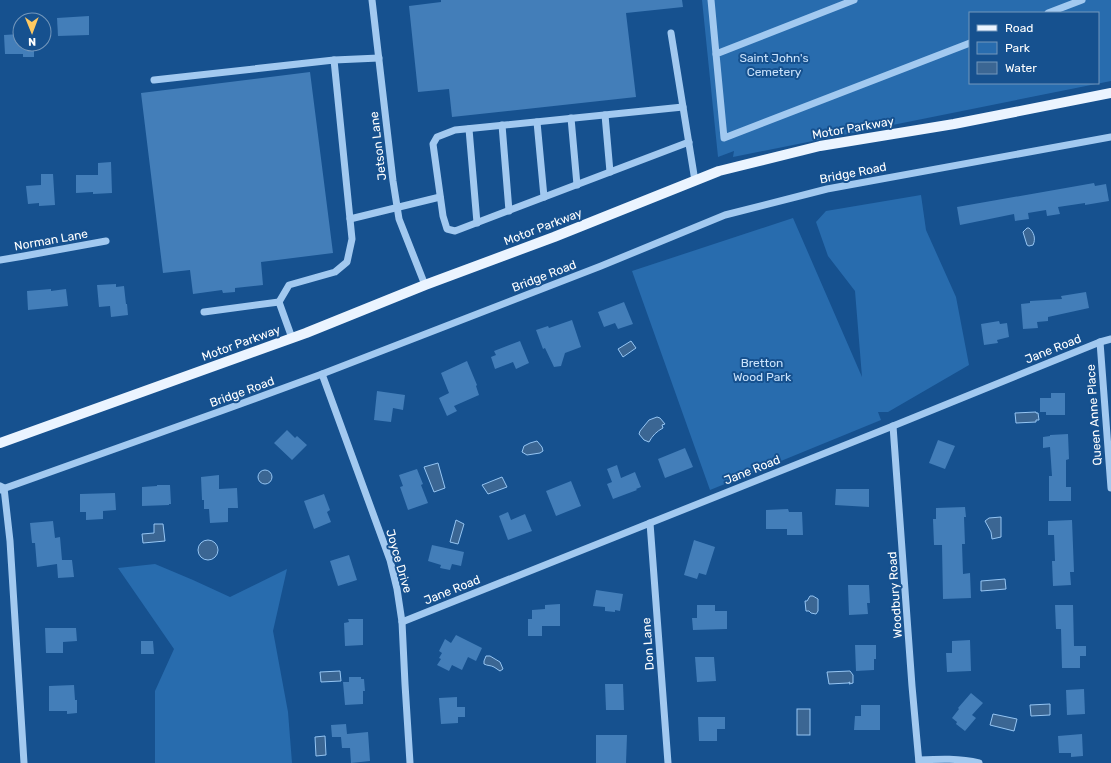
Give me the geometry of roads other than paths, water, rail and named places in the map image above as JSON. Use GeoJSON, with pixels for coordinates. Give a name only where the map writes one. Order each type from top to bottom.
{"type":"FeatureCollection","features":[{"type":"Feature","properties":{"kind":"main road","name":"Motor Parkway"},"geometry":{"type":"LineString","coordinates":[[0,443],[292,338],[425,285],[554,238],[719,171],[820,146],[954,124],[1111,93]]}},
{"type":"Feature","properties":{"kind":"street","name":"Jetson Lane"},"geometry":{"type":"LineString","coordinates":[[372,0],[393,181],[399,219],[425,285]]}},
{"type":"Feature","properties":{"kind":"street"},"geometry":{"type":"LineString","coordinates":[[711,0],[724,138],[969,43]]}},
{"type":"Feature","properties":{"kind":"street"},"geometry":{"type":"LineString","coordinates":[[716,54],[854,0]]}},
{"type":"Feature","properties":{"kind":"street"},"geometry":{"type":"LineString","coordinates":[[1051,12],[1082,0]]}},
{"type":"Feature","properties":{"kind":"street"},"geometry":{"type":"LineString","coordinates":[[671,33],[695,181]]}},
{"type":"Feature","properties":{"kind":"street"},"geometry":{"type":"LineString","coordinates":[[154,80],[334,60],[379,58]]}},
{"type":"Feature","properties":{"kind":"street"},"geometry":{"type":"LineString","coordinates":[[292,338],[279,302],[288,285],[335,272],[347,262],[352,239],[334,60]]}},
{"type":"Feature","properties":{"kind":"street"},"geometry":{"type":"LineString","coordinates":[[683,107],[455,130],[437,137],[433,144],[443,216],[447,228],[455,231],[689,142]]}},
{"type":"Feature","properties":{"kind":"street"},"geometry":{"type":"LineString","coordinates":[[605,115],[610,172]]}},
{"type":"Feature","properties":{"kind":"street"},"geometry":{"type":"LineString","coordinates":[[571,118],[577,185]]}},
{"type":"Feature","properties":{"kind":"street"},"geometry":{"type":"LineString","coordinates":[[537,122],[544,197]]}},
{"type":"Feature","properties":{"kind":"street"},"geometry":{"type":"LineString","coordinates":[[502,125],[509,211]]}},
{"type":"Feature","properties":{"kind":"street"},"geometry":{"type":"LineString","coordinates":[[469,129],[477,223]]}},
{"type":"Feature","properties":{"kind":"street","name":"Bridge Road"},"geometry":{"type":"LineString","coordinates":[[1,488],[206,417],[322,374],[601,266],[725,215],[827,189],[1111,137]]}},
{"type":"Feature","properties":{"kind":"street"},"geometry":{"type":"LineString","coordinates":[[350,219],[440,197]]}},
{"type":"Feature","properties":{"kind":"street","name":"Norman Lane"},"geometry":{"type":"LineString","coordinates":[[0,260],[106,241]]}},
{"type":"Feature","properties":{"kind":"street"},"geometry":{"type":"LineString","coordinates":[[204,312],[279,302]]}},
{"type":"Feature","properties":{"kind":"street","name":"Jane Road"},"geometry":{"type":"LineString","coordinates":[[402,622],[1100,342],[1111,340]]}},
{"type":"Feature","properties":{"kind":"street","name":"Queen Anne Place"},"geometry":{"type":"LineString","coordinates":[[1100,342],[1111,488]]}},
{"type":"Feature","properties":{"kind":"street","name":"Joyce Drive"},"geometry":{"type":"LineString","coordinates":[[322,374],[390,560],[397,589],[402,622],[410,763]]}},
{"type":"Feature","properties":{"kind":"street","name":"Woodbury Road"},"geometry":{"type":"LineString","coordinates":[[893,426],[919,761]]}},
{"type":"Feature","properties":{"kind":"street"},"geometry":{"type":"LineString","coordinates":[[1,488],[10,541],[24,763]]}},
{"type":"Feature","properties":{"kind":"street","name":"Don Lane"},"geometry":{"type":"LineString","coordinates":[[650,523],[668,763]]}},
{"type":"Feature","properties":{"kind":"street"},"geometry":{"type":"LineString","coordinates":[[919,761],[944,759],[979,763]]}},
{"type":"Feature","properties":{"kind":"water"},"geometry":{"type":"Polygon","coordinates":[[[1029,228],[1034,236],[1033,245],[1029,246],[1027,245],[1023,232],[1029,228]]]}},
{"type":"Feature","properties":{"kind":"water"},"geometry":{"type":"Polygon","coordinates":[[[631,341],[636,348],[623,357],[618,349],[631,341]]]}},
{"type":"Feature","properties":{"kind":"water"},"geometry":{"type":"Polygon","coordinates":[[[1015,413],[1038,413],[1039,420],[1036,420],[1036,422],[1016,423],[1015,413]]]}},
{"type":"Feature","properties":{"kind":"water"},"geometry":{"type":"Polygon","coordinates":[[[657,417],[660,418],[665,424],[662,425],[663,428],[655,434],[649,442],[644,440],[639,434],[640,431],[649,420],[657,417]]]}},
{"type":"Feature","properties":{"kind":"water"},"geometry":{"type":"Polygon","coordinates":[[[537,441],[542,447],[543,451],[540,453],[527,455],[522,452],[524,446],[537,441]]]}},
{"type":"Feature","properties":{"kind":"water"},"geometry":{"type":"Polygon","coordinates":[[[438,463],[445,488],[434,492],[424,467],[438,463]]]}},
{"type":"Feature","properties":{"kind":"water"},"geometry":{"type":"Polygon","coordinates":[[[265,470],[270,472],[272,477],[270,482],[265,484],[260,482],[258,477],[260,472],[265,470]]]}},
{"type":"Feature","properties":{"kind":"water"},"geometry":{"type":"Polygon","coordinates":[[[502,477],[507,487],[488,494],[482,485],[502,477]]]}},
{"type":"Feature","properties":{"kind":"water"},"geometry":{"type":"Polygon","coordinates":[[[1001,517],[1001,537],[992,539],[991,532],[985,521],[989,518],[1001,517]]]}},
{"type":"Feature","properties":{"kind":"water"},"geometry":{"type":"Polygon","coordinates":[[[456,520],[464,524],[458,544],[450,542],[456,520]]]}},
{"type":"Feature","properties":{"kind":"water"},"geometry":{"type":"Polygon","coordinates":[[[154,524],[163,524],[165,541],[143,543],[142,534],[154,533],[154,524]]]}},
{"type":"Feature","properties":{"kind":"water"},"geometry":{"type":"Polygon","coordinates":[[[204,540],[212,540],[218,546],[218,554],[212,560],[204,560],[198,554],[198,546],[204,540]]]}},
{"type":"Feature","properties":{"kind":"water"},"geometry":{"type":"Polygon","coordinates":[[[1005,579],[1006,589],[981,591],[981,581],[1005,579]]]}},
{"type":"Feature","properties":{"kind":"water"},"geometry":{"type":"Polygon","coordinates":[[[810,596],[818,599],[818,611],[816,614],[806,611],[805,601],[807,601],[810,596]]]}},
{"type":"Feature","properties":{"kind":"water"},"geometry":{"type":"Polygon","coordinates":[[[486,656],[490,656],[500,662],[503,669],[500,671],[493,666],[484,664],[486,656]]]}},
{"type":"Feature","properties":{"kind":"water"},"geometry":{"type":"Polygon","coordinates":[[[340,671],[341,681],[321,682],[320,672],[340,671]]]}},
{"type":"Feature","properties":{"kind":"water"},"geometry":{"type":"Polygon","coordinates":[[[850,671],[853,675],[853,683],[829,684],[827,672],[850,671]]]}},
{"type":"Feature","properties":{"kind":"water"},"geometry":{"type":"Polygon","coordinates":[[[1050,704],[1050,715],[1031,716],[1030,705],[1050,704]]]}},
{"type":"Feature","properties":{"kind":"water"},"geometry":{"type":"Polygon","coordinates":[[[797,709],[810,709],[810,735],[797,735],[797,709]]]}},
{"type":"Feature","properties":{"kind":"water"},"geometry":{"type":"Polygon","coordinates":[[[993,714],[1017,719],[1014,731],[990,725],[993,714]]]}},
{"type":"Feature","properties":{"kind":"water"},"geometry":{"type":"Polygon","coordinates":[[[325,736],[326,755],[316,756],[315,737],[325,736]]]}},
{"type":"Feature","properties":{"kind":"park label","name":"Saint John's Cemetery"},"geometry":{"type":"Point","coordinates":[774,65]}},
{"type":"Feature","properties":{"kind":"park label","name":"Bretton Wood Park"},"geometry":{"type":"Point","coordinates":[762,370]}}]}
